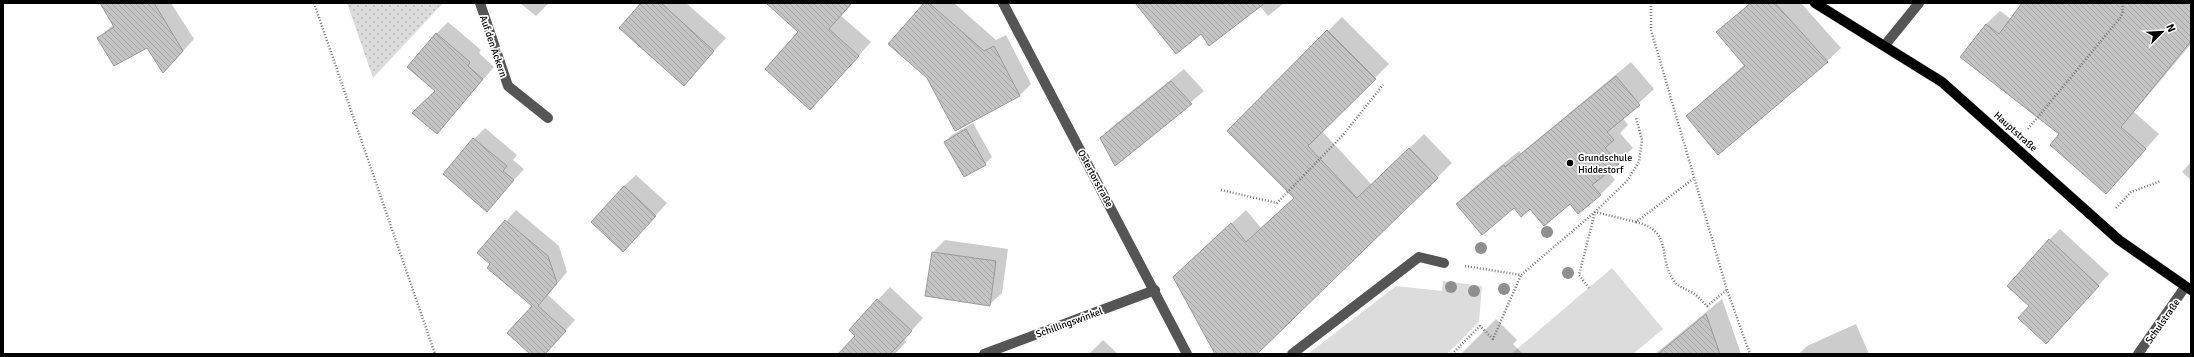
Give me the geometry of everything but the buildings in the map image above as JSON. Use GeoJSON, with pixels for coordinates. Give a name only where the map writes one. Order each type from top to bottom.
{"type":"FeatureCollection","features":[{"type":"Feature","properties":{"kind":"main road","name":"Hauptstraße"},"geometry":{"type":"LineString","coordinates":[[1815,3],[1885,45],[1942,82],[2119,240],[2188,289]]}},
{"type":"Feature","properties":{"kind":"street","name":"Auf den Äckern"},"geometry":{"type":"LineString","coordinates":[[480,3],[508,86],[548,118]]}},
{"type":"Feature","properties":{"kind":"street","name":"Ostertorstraße"},"geometry":{"type":"LineString","coordinates":[[1003,3],[1155,290],[1187,354]]}},
{"type":"Feature","properties":{"kind":"street"},"geometry":{"type":"LineString","coordinates":[[1885,45],[1919,3]]}},
{"type":"Feature","properties":{"kind":"street"},"geometry":{"type":"LineString","coordinates":[[1292,354],[1419,257],[1444,263]]}},
{"type":"Feature","properties":{"kind":"street","name":"Schulstraße"},"geometry":{"type":"LineString","coordinates":[[2138,354],[2188,289]]}},
{"type":"Feature","properties":{"kind":"street","name":"Schillingswinkel"},"geometry":{"type":"LineString","coordinates":[[984,354],[1155,290]]}},
{"type":"Feature","properties":{"kind":"path"},"geometry":{"type":"LineString","coordinates":[[314,3],[435,354]]}},
{"type":"Feature","properties":{"kind":"path"},"geometry":{"type":"LineString","coordinates":[[1652,3],[1650,30],[1727,290],[1750,354]]}},
{"type":"Feature","properties":{"kind":"path"},"geometry":{"type":"LineString","coordinates":[[2024,134],[2120,18],[2123,11],[2122,3]]}},
{"type":"Feature","properties":{"kind":"path"},"geometry":{"type":"LineString","coordinates":[[1221,190],[1277,203],[1343,135],[1383,85]]}},
{"type":"Feature","properties":{"kind":"path"},"geometry":{"type":"LineString","coordinates":[[1452,354],[1480,326],[1493,339],[1521,275],[1594,212],[1627,181],[1639,162],[1642,140],[1636,118]]}},
{"type":"Feature","properties":{"kind":"path"},"geometry":{"type":"LineString","coordinates":[[1636,222],[1693,179]]}},
{"type":"Feature","properties":{"kind":"path"},"geometry":{"type":"LineString","coordinates":[[2113,212],[2131,192],[2161,181]]}},
{"type":"Feature","properties":{"kind":"path"},"geometry":{"type":"LineString","coordinates":[[1594,212],[1646,224],[1655,230],[1665,249],[1666,268],[1676,284],[1693,293],[1707,306],[1727,290]]}},
{"type":"Feature","properties":{"kind":"path"},"geometry":{"type":"LineString","coordinates":[[1589,288],[1579,275],[1594,212]]}},
{"type":"Feature","properties":{"kind":"path"},"geometry":{"type":"LineString","coordinates":[[1444,263],[1521,275]]}},
{"type":"Feature","properties":{"kind":"shaded area"},"geometry":{"type":"Polygon","coordinates":[[[347,3],[443,3],[373,78],[347,3]]]}},
{"type":"Feature","properties":{"kind":"shaded area"},"geometry":{"type":"Polygon","coordinates":[[[1612,268],[1663,329],[1633,354],[1511,354],[1612,268]]]}},
{"type":"Feature","properties":{"kind":"shaded area"},"geometry":{"type":"Polygon","coordinates":[[[1443,281],[1482,286],[1479,322],[1447,354],[1308,354],[1396,286],[1442,291],[1443,281]]]}},
{"type":"Feature","properties":{"kind":"place","name":"Grundschule Hiddestorf"},"geometry":{"type":"Point","coordinates":[1570,163]}}]}
